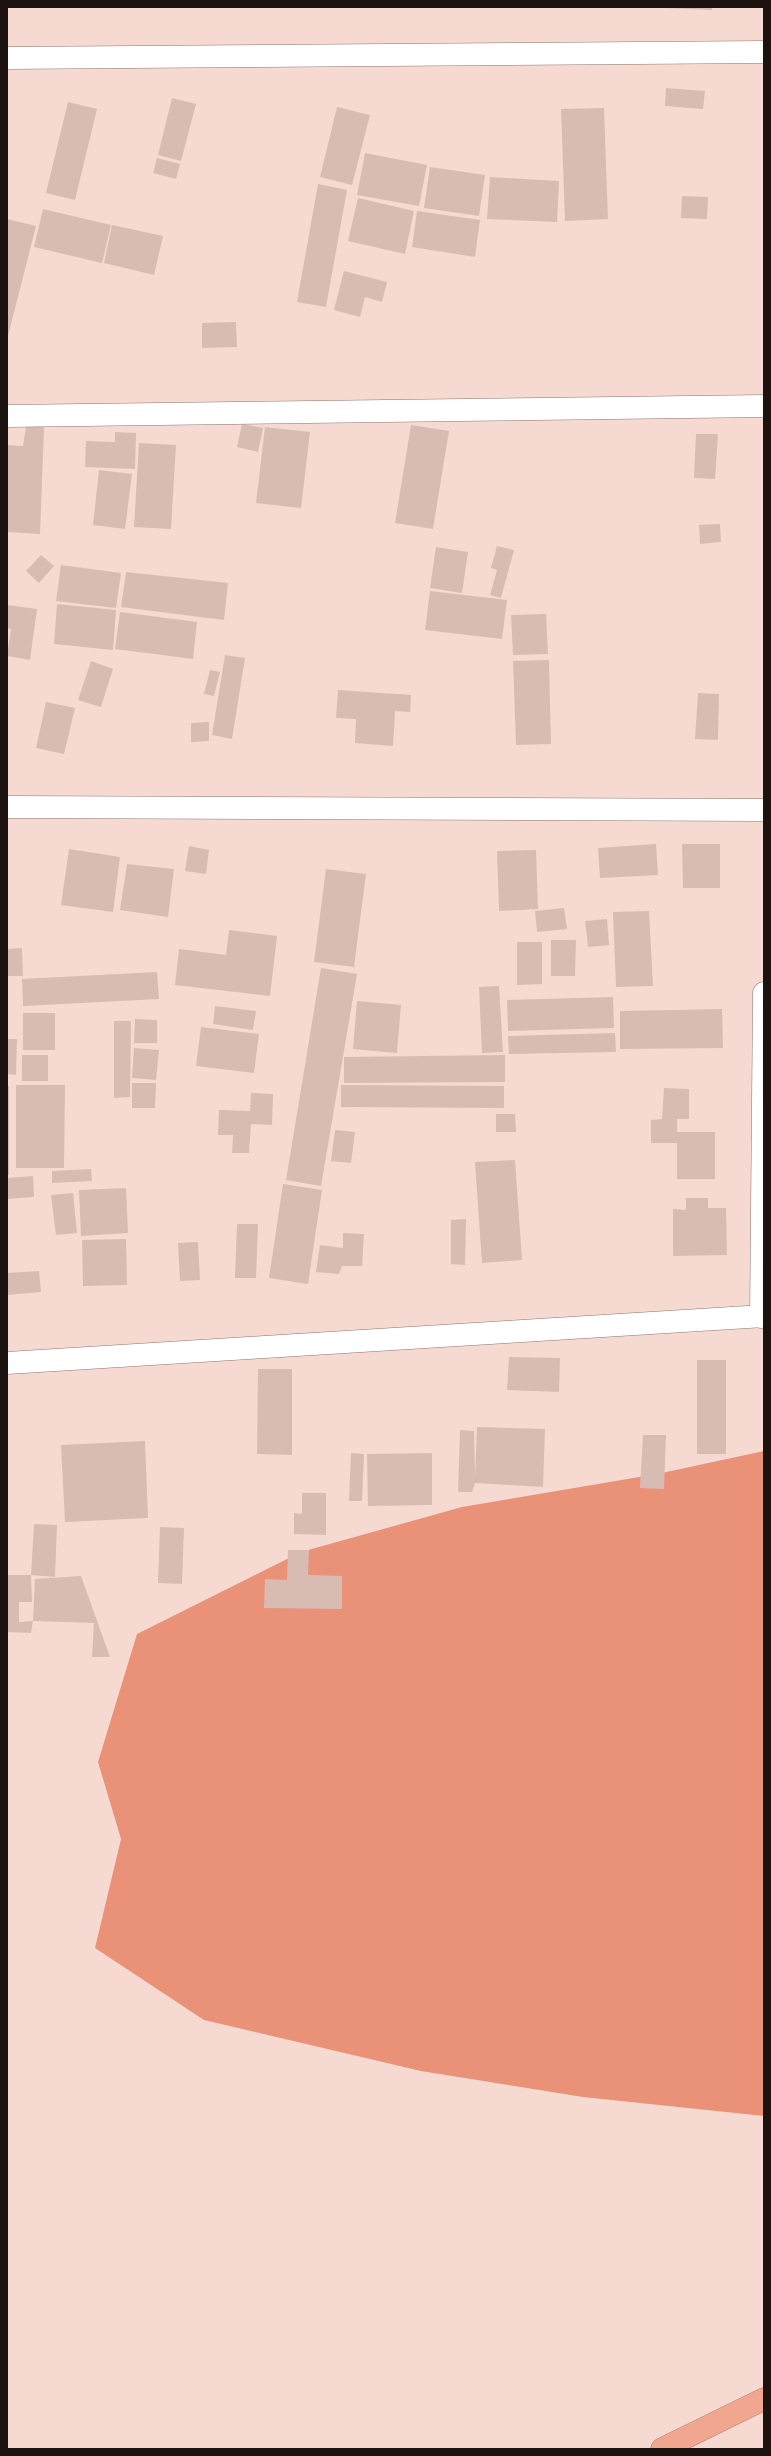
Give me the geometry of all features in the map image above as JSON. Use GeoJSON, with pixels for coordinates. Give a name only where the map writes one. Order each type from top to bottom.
{"type":"FeatureCollection","features":[{"type":"Feature","properties":{"kind":"highway"},"geometry":{"type":"LineString","coordinates":[[662,2449],[764,2399]]}},
{"type":"Feature","properties":{"kind":"street"},"geometry":{"type":"LineString","coordinates":[[7,58],[764,52]]}},
{"type":"Feature","properties":{"kind":"street"},"geometry":{"type":"LineString","coordinates":[[7,416],[764,406]]}},
{"type":"Feature","properties":{"kind":"street"},"geometry":{"type":"LineString","coordinates":[[7,807],[764,810]]}},
{"type":"Feature","properties":{"kind":"street"},"geometry":{"type":"LineString","coordinates":[[7,1363],[763,1317],[764,993]]}},
{"type":"Feature","properties":{"kind":"shaded area"},"geometry":{"type":"Polygon","coordinates":[[[764,1451],[764,2116],[583,2097],[421,2071],[204,2020],[95,1948],[121,1839],[98,1762],[137,1634],[301,1552],[462,1507],[657,1474],[764,1451]]]}},
{"type":"Feature","properties":{"kind":"building"},"geometry":{"type":"Polygon","coordinates":[[[712,7],[712,10],[665,8],[712,7]]]}},
{"type":"Feature","properties":{"kind":"building"},"geometry":{"type":"Polygon","coordinates":[[[666,88],[705,91],[703,109],[665,106],[666,88]]]}},
{"type":"Feature","properties":{"kind":"building"},"geometry":{"type":"Polygon","coordinates":[[[172,98],[196,104],[181,161],[158,155],[172,98]]]}},
{"type":"Feature","properties":{"kind":"building"},"geometry":{"type":"Polygon","coordinates":[[[68,102],[97,109],[75,200],[46,193],[68,102]]]}},
{"type":"Feature","properties":{"kind":"building"},"geometry":{"type":"Polygon","coordinates":[[[337,107],[370,115],[352,185],[320,177],[337,107]]]}},
{"type":"Feature","properties":{"kind":"building"},"geometry":{"type":"Polygon","coordinates":[[[604,108],[608,219],[565,221],[561,109],[604,108]]]}},
{"type":"Feature","properties":{"kind":"building"},"geometry":{"type":"Polygon","coordinates":[[[365,153],[427,165],[419,206],[357,195],[365,153]]]}},
{"type":"Feature","properties":{"kind":"building"},"geometry":{"type":"Polygon","coordinates":[[[157,158],[180,164],[176,179],[153,173],[157,158]]]}},
{"type":"Feature","properties":{"kind":"building"},"geometry":{"type":"Polygon","coordinates":[[[430,167],[485,175],[479,216],[424,208],[430,167]]]}},
{"type":"Feature","properties":{"kind":"building"},"geometry":{"type":"Polygon","coordinates":[[[490,177],[559,181],[557,222],[487,219],[490,177]]]}},
{"type":"Feature","properties":{"kind":"building"},"geometry":{"type":"Polygon","coordinates":[[[318,184],[347,190],[326,307],[297,302],[318,184]]]}},
{"type":"Feature","properties":{"kind":"building"},"geometry":{"type":"Polygon","coordinates":[[[682,196],[708,197],[707,219],[681,218],[682,196]]]}},
{"type":"Feature","properties":{"kind":"building"},"geometry":{"type":"Polygon","coordinates":[[[358,198],[414,211],[405,254],[348,241],[358,198]]]}},
{"type":"Feature","properties":{"kind":"building"},"geometry":{"type":"Polygon","coordinates":[[[43,209],[111,225],[102,263],[34,247],[43,209]]]}},
{"type":"Feature","properties":{"kind":"building"},"geometry":{"type":"Polygon","coordinates":[[[417,211],[480,220],[475,257],[412,247],[417,211]]]}},
{"type":"Feature","properties":{"kind":"building"},"geometry":{"type":"Polygon","coordinates":[[[7,219],[36,226],[8,336],[7,336],[7,219]]]}},
{"type":"Feature","properties":{"kind":"building"},"geometry":{"type":"Polygon","coordinates":[[[112,225],[163,236],[154,275],[104,263],[112,225]]]}},
{"type":"Feature","properties":{"kind":"building"},"geometry":{"type":"Polygon","coordinates":[[[344,271],[387,282],[382,302],[365,297],[360,317],[334,310],[344,271]]]}},
{"type":"Feature","properties":{"kind":"building"},"geometry":{"type":"Polygon","coordinates":[[[236,322],[237,347],[202,348],[202,323],[236,322]]]}},
{"type":"Feature","properties":{"kind":"building"},"geometry":{"type":"Polygon","coordinates":[[[242,424],[263,428],[258,452],[237,447],[242,424]]]}},
{"type":"Feature","properties":{"kind":"building"},"geometry":{"type":"Polygon","coordinates":[[[411,425],[449,431],[433,529],[395,523],[411,425]]]}},
{"type":"Feature","properties":{"kind":"building"},"geometry":{"type":"Polygon","coordinates":[[[26,427],[44,427],[40,534],[7,532],[7,445],[23,446],[26,427]]]}},
{"type":"Feature","properties":{"kind":"building"},"geometry":{"type":"Polygon","coordinates":[[[265,427],[310,432],[301,508],[256,503],[265,427]]]}},
{"type":"Feature","properties":{"kind":"building"},"geometry":{"type":"Polygon","coordinates":[[[115,432],[136,433],[135,469],[85,467],[86,441],[115,442],[115,432]]]}},
{"type":"Feature","properties":{"kind":"building"},"geometry":{"type":"Polygon","coordinates":[[[696,434],[718,434],[715,479],[694,478],[696,434]]]}},
{"type":"Feature","properties":{"kind":"building"},"geometry":{"type":"Polygon","coordinates":[[[139,443],[176,445],[171,529],[134,527],[139,443]]]}},
{"type":"Feature","properties":{"kind":"building"},"geometry":{"type":"Polygon","coordinates":[[[99,470],[132,474],[125,529],[93,525],[99,470]]]}},
{"type":"Feature","properties":{"kind":"building"},"geometry":{"type":"Polygon","coordinates":[[[720,524],[721,542],[700,544],[699,525],[720,524]]]}},
{"type":"Feature","properties":{"kind":"building"},"geometry":{"type":"Polygon","coordinates":[[[497,546],[514,550],[501,598],[490,595],[497,570],[491,568],[497,546]]]}},
{"type":"Feature","properties":{"kind":"building"},"geometry":{"type":"Polygon","coordinates":[[[436,547],[468,552],[462,593],[430,588],[436,547]]]}},
{"type":"Feature","properties":{"kind":"building"},"geometry":{"type":"Polygon","coordinates":[[[41,555],[54,566],[39,583],[26,571],[41,555]]]}},
{"type":"Feature","properties":{"kind":"building"},"geometry":{"type":"Polygon","coordinates":[[[61,565],[121,573],[116,608],[56,601],[61,565]]]}},
{"type":"Feature","properties":{"kind":"building"},"geometry":{"type":"Polygon","coordinates":[[[126,572],[228,583],[224,620],[121,607],[126,572]]]}},
{"type":"Feature","properties":{"kind":"building"},"geometry":{"type":"Polygon","coordinates":[[[430,591],[507,600],[502,639],[425,630],[430,591]]]}},
{"type":"Feature","properties":{"kind":"building"},"geometry":{"type":"Polygon","coordinates":[[[57,604],[116,610],[113,650],[54,644],[57,604]]]}},
{"type":"Feature","properties":{"kind":"building"},"geometry":{"type":"Polygon","coordinates":[[[7,605],[37,609],[30,660],[7,656],[11,629],[7,628],[7,605]]]}},
{"type":"Feature","properties":{"kind":"building"},"geometry":{"type":"Polygon","coordinates":[[[120,612],[197,622],[193,659],[115,649],[120,612]]]}},
{"type":"Feature","properties":{"kind":"building"},"geometry":{"type":"Polygon","coordinates":[[[546,614],[548,654],[513,655],[511,615],[546,614]]]}},
{"type":"Feature","properties":{"kind":"building"},"geometry":{"type":"Polygon","coordinates":[[[225,655],[245,658],[232,739],[212,735],[225,655]]]}},
{"type":"Feature","properties":{"kind":"building"},"geometry":{"type":"Polygon","coordinates":[[[549,660],[551,744],[516,745],[513,661],[549,660]]]}},
{"type":"Feature","properties":{"kind":"building"},"geometry":{"type":"Polygon","coordinates":[[[91,661],[113,669],[101,707],[78,700],[91,661]]]}},
{"type":"Feature","properties":{"kind":"building"},"geometry":{"type":"Polygon","coordinates":[[[210,670],[220,672],[214,696],[204,694],[210,670]]]}},
{"type":"Feature","properties":{"kind":"building"},"geometry":{"type":"Polygon","coordinates":[[[338,690],[411,695],[410,712],[395,711],[393,746],[355,743],[356,719],[336,718],[338,690]]]}},
{"type":"Feature","properties":{"kind":"building"},"geometry":{"type":"Polygon","coordinates":[[[698,693],[719,694],[718,740],[695,739],[698,693]]]}},
{"type":"Feature","properties":{"kind":"building"},"geometry":{"type":"Polygon","coordinates":[[[46,702],[75,708],[64,754],[36,748],[46,702]]]}},
{"type":"Feature","properties":{"kind":"building"},"geometry":{"type":"Polygon","coordinates":[[[209,722],[209,741],[191,742],[191,723],[209,722]]]}},
{"type":"Feature","properties":{"kind":"building"},"geometry":{"type":"Polygon","coordinates":[[[656,844],[658,875],[600,878],[598,848],[656,844]]]}},
{"type":"Feature","properties":{"kind":"building"},"geometry":{"type":"Polygon","coordinates":[[[682,844],[720,844],[720,888],[683,888],[682,844]]]}},
{"type":"Feature","properties":{"kind":"building"},"geometry":{"type":"Polygon","coordinates":[[[189,846],[209,850],[206,874],[185,871],[189,846]]]}},
{"type":"Feature","properties":{"kind":"building"},"geometry":{"type":"Polygon","coordinates":[[[69,849],[120,857],[113,912],[61,905],[69,849]]]}},
{"type":"Feature","properties":{"kind":"building"},"geometry":{"type":"Polygon","coordinates":[[[536,850],[538,909],[499,911],[497,851],[536,850]]]}},
{"type":"Feature","properties":{"kind":"building"},"geometry":{"type":"Polygon","coordinates":[[[127,864],[174,869],[168,917],[120,910],[127,864]]]}},
{"type":"Feature","properties":{"kind":"building"},"geometry":{"type":"Polygon","coordinates":[[[326,869],[366,874],[354,967],[314,962],[326,869]]]}},
{"type":"Feature","properties":{"kind":"building"},"geometry":{"type":"Polygon","coordinates":[[[564,908],[567,929],[537,932],[535,911],[564,908]]]}},
{"type":"Feature","properties":{"kind":"building"},"geometry":{"type":"Polygon","coordinates":[[[649,911],[653,986],[616,987],[613,912],[649,911]]]}},
{"type":"Feature","properties":{"kind":"building"},"geometry":{"type":"Polygon","coordinates":[[[607,919],[609,945],[588,947],[585,921],[607,919]]]}},
{"type":"Feature","properties":{"kind":"building"},"geometry":{"type":"Polygon","coordinates":[[[229,930],[277,936],[270,996],[175,985],[179,949],[226,955],[229,930]]]}},
{"type":"Feature","properties":{"kind":"building"},"geometry":{"type":"Polygon","coordinates":[[[551,940],[576,940],[575,976],[551,976],[551,940]]]}},
{"type":"Feature","properties":{"kind":"building"},"geometry":{"type":"Polygon","coordinates":[[[517,942],[542,942],[542,984],[517,985],[517,942]]]}},
{"type":"Feature","properties":{"kind":"building"},"geometry":{"type":"Polygon","coordinates":[[[22,948],[23,976],[7,976],[7,949],[22,948]]]}},
{"type":"Feature","properties":{"kind":"building"},"geometry":{"type":"Polygon","coordinates":[[[321,968],[357,974],[321,1186],[286,1180],[321,968]]]}},
{"type":"Feature","properties":{"kind":"building"},"geometry":{"type":"Polygon","coordinates":[[[157,972],[159,999],[23,1006],[22,979],[157,972]]]}},
{"type":"Feature","properties":{"kind":"building"},"geometry":{"type":"Polygon","coordinates":[[[499,986],[503,1052],[482,1053],[479,987],[499,986]]]}},
{"type":"Feature","properties":{"kind":"building"},"geometry":{"type":"Polygon","coordinates":[[[613,997],[614,1028],[508,1031],[507,1000],[613,997]]]}},
{"type":"Feature","properties":{"kind":"building"},"geometry":{"type":"Polygon","coordinates":[[[357,1001],[401,1005],[397,1053],[353,1049],[357,1001]]]}},
{"type":"Feature","properties":{"kind":"building"},"geometry":{"type":"Polygon","coordinates":[[[215,1006],[256,1011],[253,1030],[213,1024],[215,1006]]]}},
{"type":"Feature","properties":{"kind":"building"},"geometry":{"type":"Polygon","coordinates":[[[722,1009],[723,1048],[620,1049],[620,1011],[722,1009]]]}},
{"type":"Feature","properties":{"kind":"building"},"geometry":{"type":"Polygon","coordinates":[[[23,1013],[55,1013],[55,1050],[23,1050],[23,1013]]]}},
{"type":"Feature","properties":{"kind":"building"},"geometry":{"type":"Polygon","coordinates":[[[135,1019],[157,1020],[157,1043],[134,1043],[135,1019]]]}},
{"type":"Feature","properties":{"kind":"building"},"geometry":{"type":"Polygon","coordinates":[[[114,1021],[131,1021],[130,1097],[114,1098],[114,1021]]]}},
{"type":"Feature","properties":{"kind":"building"},"geometry":{"type":"Polygon","coordinates":[[[201,1027],[259,1034],[254,1073],[196,1066],[201,1027]]]}},
{"type":"Feature","properties":{"kind":"building"},"geometry":{"type":"Polygon","coordinates":[[[615,1033],[616,1052],[509,1054],[508,1036],[615,1033]]]}},
{"type":"Feature","properties":{"kind":"building"},"geometry":{"type":"Polygon","coordinates":[[[7,1039],[17,1039],[16,1075],[7,1074],[7,1039]]]}},
{"type":"Feature","properties":{"kind":"building"},"geometry":{"type":"Polygon","coordinates":[[[134,1048],[159,1050],[156,1080],[132,1078],[134,1048]]]}},
{"type":"Feature","properties":{"kind":"building"},"geometry":{"type":"Polygon","coordinates":[[[22,1055],[48,1055],[48,1081],[22,1081],[22,1055]]]}},
{"type":"Feature","properties":{"kind":"building"},"geometry":{"type":"Polygon","coordinates":[[[505,1055],[505,1082],[344,1083],[344,1057],[505,1055]]]}},
{"type":"Feature","properties":{"kind":"building"},"geometry":{"type":"Polygon","coordinates":[[[132,1083],[156,1083],[155,1108],[132,1108],[132,1083]]]}},
{"type":"Feature","properties":{"kind":"building"},"geometry":{"type":"Polygon","coordinates":[[[16,1085],[65,1085],[64,1168],[16,1168],[16,1085]]]}},
{"type":"Feature","properties":{"kind":"building"},"geometry":{"type":"Polygon","coordinates":[[[341,1085],[504,1086],[504,1108],[341,1107],[341,1085]]]}},
{"type":"Feature","properties":{"kind":"building"},"geometry":{"type":"Polygon","coordinates":[[[7,1086],[9,1086],[9,1175],[7,1175],[7,1086]]]}},
{"type":"Feature","properties":{"kind":"building"},"geometry":{"type":"Polygon","coordinates":[[[664,1088],[689,1089],[689,1119],[677,1119],[677,1132],[715,1132],[715,1179],[677,1179],[677,1143],[651,1143],[651,1120],[662,1119],[664,1088]]]}},
{"type":"Feature","properties":{"kind":"building"},"geometry":{"type":"Polygon","coordinates":[[[251,1093],[273,1094],[272,1125],[251,1124],[249,1153],[232,1153],[233,1135],[218,1135],[219,1110],[250,1111],[251,1093]]]}},
{"type":"Feature","properties":{"kind":"building"},"geometry":{"type":"Polygon","coordinates":[[[496,1114],[515,1114],[516,1132],[496,1132],[496,1114]]]}},
{"type":"Feature","properties":{"kind":"building"},"geometry":{"type":"Polygon","coordinates":[[[335,1130],[355,1132],[351,1163],[331,1161],[335,1130]]]}},
{"type":"Feature","properties":{"kind":"building"},"geometry":{"type":"Polygon","coordinates":[[[515,1160],[522,1260],[482,1263],[475,1162],[515,1160]]]}},
{"type":"Feature","properties":{"kind":"building"},"geometry":{"type":"Polygon","coordinates":[[[91,1169],[92,1181],[52,1183],[52,1171],[91,1169]]]}},
{"type":"Feature","properties":{"kind":"building"},"geometry":{"type":"Polygon","coordinates":[[[33,1176],[34,1197],[7,1199],[7,1178],[33,1176]]]}},
{"type":"Feature","properties":{"kind":"building"},"geometry":{"type":"Polygon","coordinates":[[[283,1184],[322,1190],[308,1284],[269,1278],[283,1184]]]}},
{"type":"Feature","properties":{"kind":"building"},"geometry":{"type":"Polygon","coordinates":[[[126,1188],[128,1233],[81,1236],[79,1190],[126,1188]]]}},
{"type":"Feature","properties":{"kind":"building"},"geometry":{"type":"Polygon","coordinates":[[[73,1193],[77,1233],[56,1235],[51,1195],[73,1193]]]}},
{"type":"Feature","properties":{"kind":"building"},"geometry":{"type":"Polygon","coordinates":[[[686,1198],[708,1198],[708,1208],[726,1208],[727,1255],[673,1256],[673,1209],[686,1210],[686,1198]]]}},
{"type":"Feature","properties":{"kind":"building"},"geometry":{"type":"Polygon","coordinates":[[[466,1219],[465,1265],[451,1264],[451,1220],[466,1219]]]}},
{"type":"Feature","properties":{"kind":"building"},"geometry":{"type":"Polygon","coordinates":[[[237,1224],[258,1224],[256,1278],[235,1278],[237,1224]]]}},
{"type":"Feature","properties":{"kind":"building"},"geometry":{"type":"Polygon","coordinates":[[[343,1233],[364,1234],[362,1266],[342,1266],[339,1274],[316,1272],[320,1245],[343,1248],[343,1233]]]}},
{"type":"Feature","properties":{"kind":"building"},"geometry":{"type":"Polygon","coordinates":[[[126,1239],[127,1285],[83,1286],[82,1240],[126,1239]]]}},
{"type":"Feature","properties":{"kind":"building"},"geometry":{"type":"Polygon","coordinates":[[[198,1242],[200,1280],[180,1281],[178,1243],[198,1242]]]}},
{"type":"Feature","properties":{"kind":"building"},"geometry":{"type":"Polygon","coordinates":[[[39,1271],[41,1292],[7,1295],[7,1273],[39,1271]]]}},
{"type":"Feature","properties":{"kind":"building"},"geometry":{"type":"Polygon","coordinates":[[[509,1357],[560,1358],[559,1392],[507,1390],[509,1357]]]}},
{"type":"Feature","properties":{"kind":"building"},"geometry":{"type":"Polygon","coordinates":[[[697,1360],[726,1360],[726,1454],[697,1454],[697,1360]]]}},
{"type":"Feature","properties":{"kind":"building"},"geometry":{"type":"Polygon","coordinates":[[[258,1369],[292,1369],[292,1455],[257,1454],[258,1369]]]}},
{"type":"Feature","properties":{"kind":"building"},"geometry":{"type":"Polygon","coordinates":[[[477,1427],[545,1429],[543,1487],[475,1483],[472,1492],[458,1492],[460,1430],[474,1431],[475,1477],[477,1427]]]}},
{"type":"Feature","properties":{"kind":"building"},"geometry":{"type":"Polygon","coordinates":[[[643,1435],[666,1435],[664,1489],[640,1488],[643,1435]]]}},
{"type":"Feature","properties":{"kind":"building"},"geometry":{"type":"Polygon","coordinates":[[[145,1441],[148,1518],[65,1522],[61,1445],[145,1441]]]}},
{"type":"Feature","properties":{"kind":"building"},"geometry":{"type":"Polygon","coordinates":[[[351,1453],[364,1454],[362,1501],[349,1501],[351,1453]]]}},
{"type":"Feature","properties":{"kind":"building"},"geometry":{"type":"Polygon","coordinates":[[[432,1453],[432,1505],[368,1506],[367,1454],[432,1453]]]}},
{"type":"Feature","properties":{"kind":"building"},"geometry":{"type":"Polygon","coordinates":[[[302,1493],[326,1493],[326,1535],[294,1534],[294,1513],[302,1514],[302,1493]]]}},
{"type":"Feature","properties":{"kind":"building"},"geometry":{"type":"Polygon","coordinates":[[[34,1524],[57,1525],[55,1577],[31,1575],[34,1524]]]}},
{"type":"Feature","properties":{"kind":"building"},"geometry":{"type":"Polygon","coordinates":[[[160,1527],[184,1528],[182,1584],[158,1583],[160,1527]]]}},
{"type":"Feature","properties":{"kind":"building"},"geometry":{"type":"Polygon","coordinates":[[[288,1550],[309,1550],[308,1575],[342,1576],[342,1609],[264,1608],[265,1579],[287,1580],[288,1550]]]}},
{"type":"Feature","properties":{"kind":"building"},"geometry":{"type":"Polygon","coordinates":[[[7,1575],[31,1575],[32,1602],[19,1602],[19,1622],[33,1621],[31,1633],[7,1632],[7,1575]]]}},
{"type":"Feature","properties":{"kind":"building"},"geometry":{"type":"Polygon","coordinates":[[[81,1576],[110,1657],[92,1657],[94,1623],[33,1621],[35,1579],[81,1576]]]}}]}
